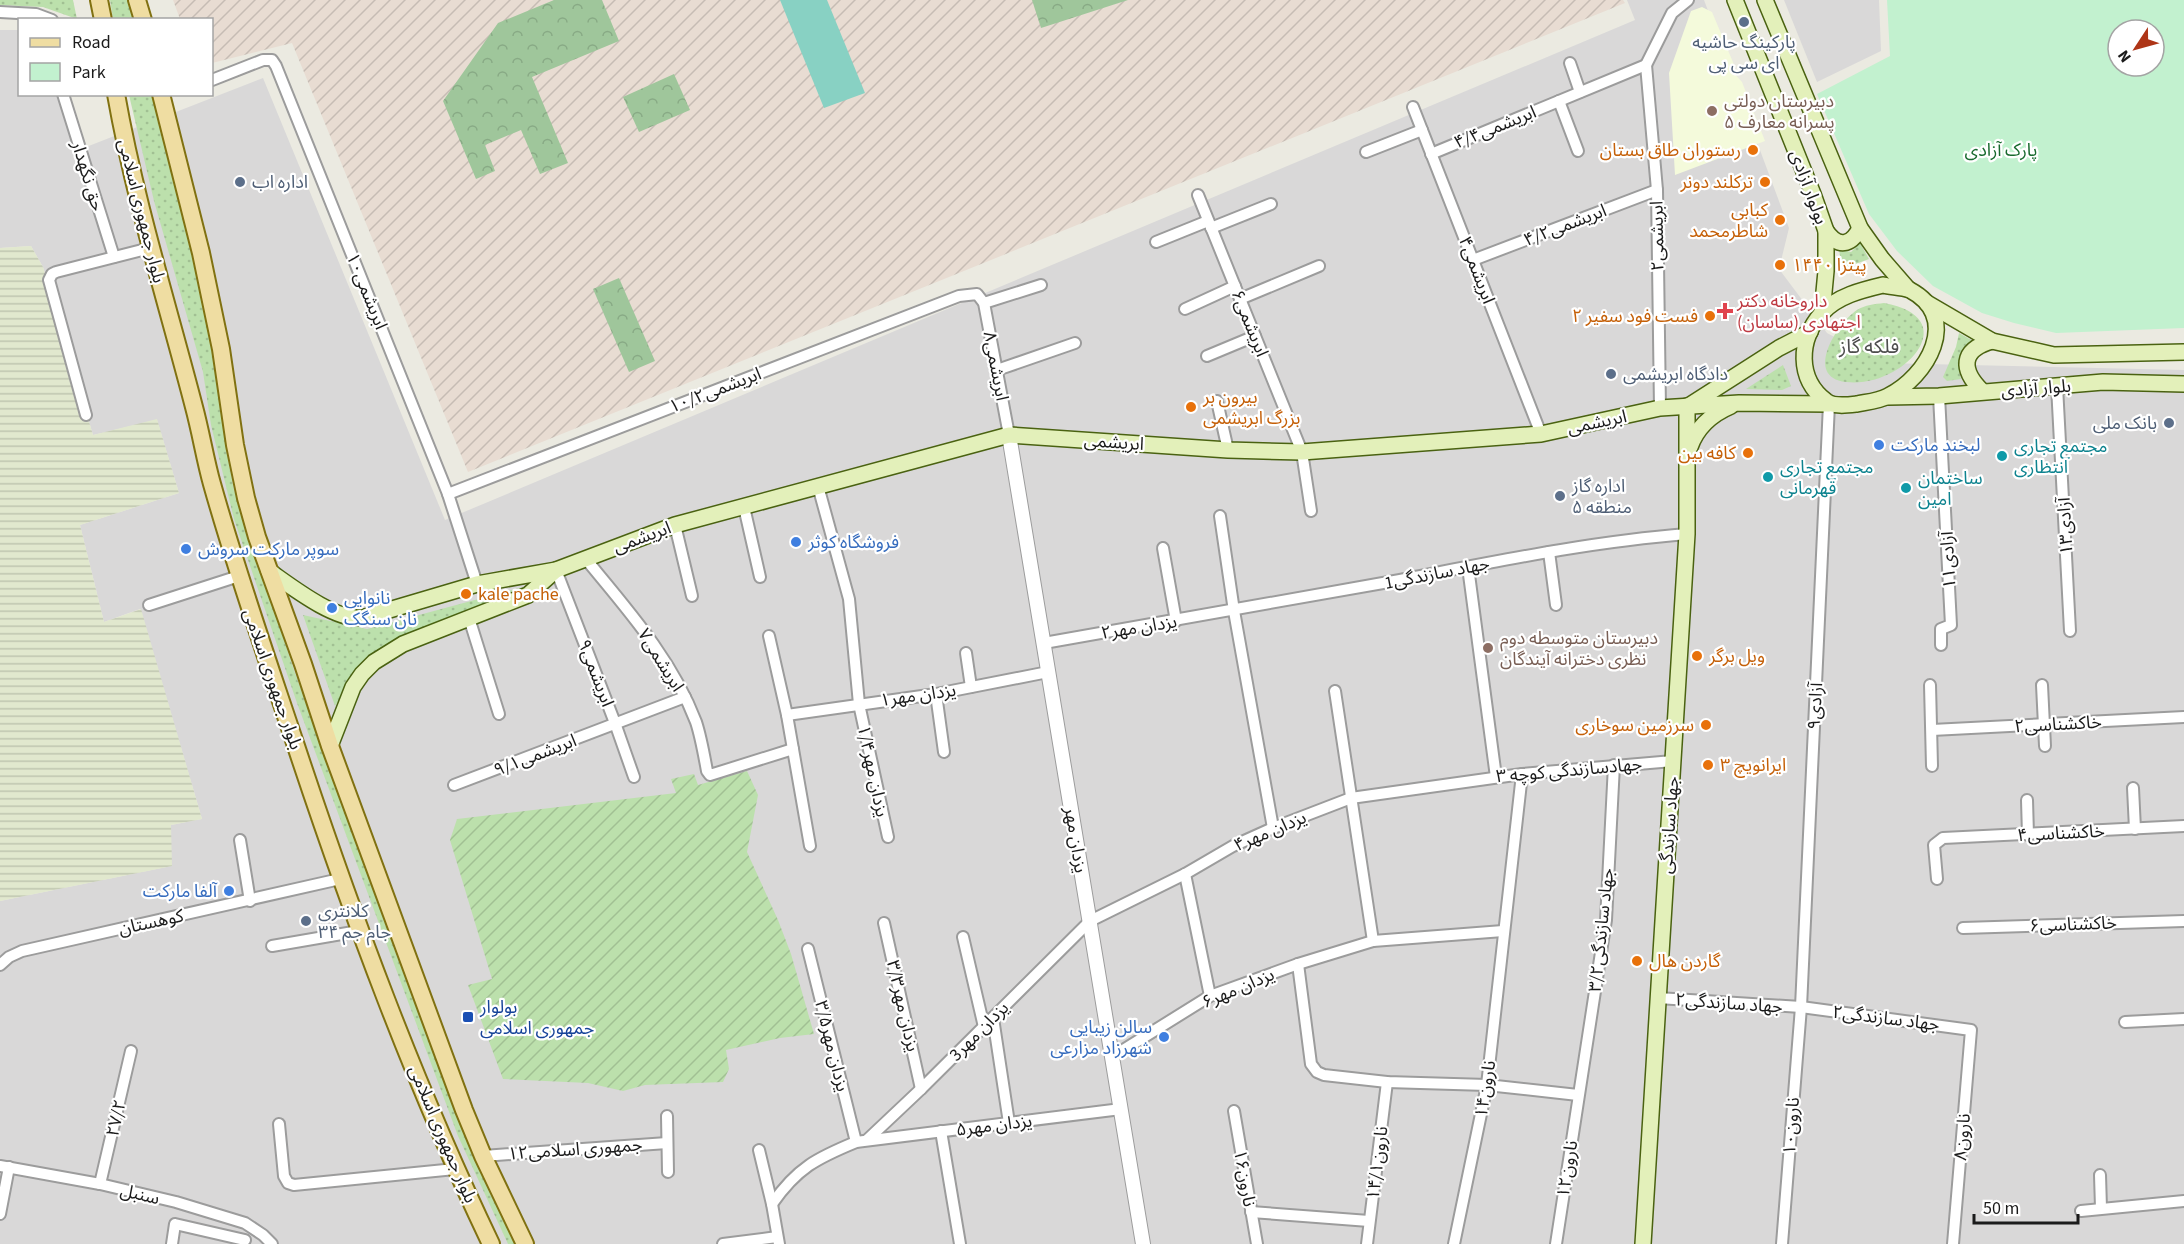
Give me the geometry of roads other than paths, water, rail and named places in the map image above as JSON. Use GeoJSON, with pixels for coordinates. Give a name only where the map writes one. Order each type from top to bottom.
{"type":"FeatureCollection","features":[{"type":"Feature","properties":{"kind":"main road"},"geometry":{"type":"LineString","coordinates":[[99,0],[103,18]]}},
{"type":"Feature","properties":{"kind":"main road"},"geometry":{"type":"LineString","coordinates":[[137,0],[142,18]]}},
{"type":"Feature","properties":{"kind":"main road","name":"بولوار آزادی"},"geometry":{"type":"LineString","coordinates":[[1735,0],[1826,231],[1826,271],[1822,313]]}},
{"type":"Feature","properties":{"kind":"main road","name":"بولوار آزادی"},"geometry":{"type":"LineString","coordinates":[[1765,0],[1860,228],[1882,259],[1908,289]]}},
{"type":"Feature","properties":{"kind":"main road","name":"بلوار جمهوری اسلامی"},"geometry":{"type":"LineString","coordinates":[[116,96],[125,148],[150,248],[196,412],[211,481],[239,576],[359,931],[456,1169],[491,1244]]}},
{"type":"Feature","properties":{"kind":"main road","name":"بلوار جمهوری اسلامی"},"geometry":{"type":"LineString","coordinates":[[161,96],[203,264],[221,349],[235,445],[246,498],[269,571],[330,746],[464,1110],[525,1244]]}},
{"type":"Feature","properties":{"kind":"main road"},"geometry":{"type":"LineString","coordinates":[[1826,231],[1833,241],[1844,243],[1855,238],[1860,228]]}},
{"type":"Feature","properties":{"kind":"main road"},"geometry":{"type":"LineString","coordinates":[[1883,285],[1908,289],[1927,303],[1936,326],[1936,339],[1921,370],[1908,382],[1887,397],[1849,405],[1829,404],[1815,392],[1807,380],[1803,362],[1806,341],[1822,313],[1839,300],[1883,285]]}},
{"type":"Feature","properties":{"kind":"main road","name":"بلوار آزادی"},"geometry":{"type":"LineString","coordinates":[[1927,303],[1992,341],[2054,355],[2184,352]]}},
{"type":"Feature","properties":{"kind":"main road"},"geometry":{"type":"LineString","coordinates":[[1687,406],[1779,348],[1810,332]]}},
{"type":"Feature","properties":{"kind":"main road"},"geometry":{"type":"LineString","coordinates":[[1982,391],[1972,381],[1966,366],[1975,349],[1992,341]]}},
{"type":"Feature","properties":{"kind":"main road","name":"بلوار آزادی"},"geometry":{"type":"LineString","coordinates":[[1887,397],[1939,396],[2103,382],[2184,384]]}},
{"type":"Feature","properties":{"kind":"main road"},"geometry":{"type":"LineString","coordinates":[[1688,453],[1693,438],[1709,419],[1722,410],[1739,403]]}},
{"type":"Feature","properties":{"kind":"main road","name":"ابریشمی"},"geometry":{"type":"LineString","coordinates":[[556,570],[675,525],[1009,435],[1228,450],[1302,452],[1541,434],[1660,408],[1739,403],[1829,404]]}},
{"type":"Feature","properties":{"kind":"main road","name":"جهاد سازندگی"},"geometry":{"type":"LineString","coordinates":[[1643,1244],[1687,534],[1687,406]]}},
{"type":"Feature","properties":{"kind":"main road"},"geometry":{"type":"LineString","coordinates":[[269,571],[321,604],[357,618],[371,616],[477,584],[556,570]]}},
{"type":"Feature","properties":{"kind":"main road"},"geometry":{"type":"LineString","coordinates":[[330,746],[353,687],[374,662],[403,645],[528,595],[556,570]]}},
{"type":"Feature","properties":{"kind":"street"},"geometry":{"type":"LineString","coordinates":[[1646,65],[1672,13],[1688,0]]}},
{"type":"Feature","properties":{"kind":"street"},"geometry":{"type":"LineString","coordinates":[[0,12],[36,14],[47,18]]}},
{"type":"Feature","properties":{"kind":"street","name":"ابریشمی۱۰"},"geometry":{"type":"LineString","coordinates":[[213,80],[263,60],[272,60],[276,66],[448,494],[477,584]]}},
{"type":"Feature","properties":{"kind":"street"},"geometry":{"type":"LineString","coordinates":[[1570,63],[1580,92]]}},
{"type":"Feature","properties":{"kind":"street","name":"ابریشمی۴/۴"},"geometry":{"type":"LineString","coordinates":[[1431,154],[1646,65]]}},
{"type":"Feature","properties":{"kind":"street","name":"ابریشمی۲"},"geometry":{"type":"LineString","coordinates":[[1646,65],[1657,190],[1660,408]]}},
{"type":"Feature","properties":{"kind":"street","name":"حق نگهدار"},"geometry":{"type":"LineString","coordinates":[[64,96],[114,257]]}},
{"type":"Feature","properties":{"kind":"street"},"geometry":{"type":"LineString","coordinates":[[1559,101],[1578,151]]}},
{"type":"Feature","properties":{"kind":"street","name":"ابریشمی۴"},"geometry":{"type":"LineString","coordinates":[[1413,107],[1541,434]]}},
{"type":"Feature","properties":{"kind":"street"},"geometry":{"type":"LineString","coordinates":[[1366,152],[1422,130]]}},
{"type":"Feature","properties":{"kind":"street","name":"ابریشمی۴/۲"},"geometry":{"type":"LineString","coordinates":[[1473,260],[1657,190]]}},
{"type":"Feature","properties":{"kind":"street","name":"ابریشمی۶"},"geometry":{"type":"LineString","coordinates":[[1198,195],[1302,452],[1311,511]]}},
{"type":"Feature","properties":{"kind":"street"},"geometry":{"type":"LineString","coordinates":[[1156,242],[1271,204]]}},
{"type":"Feature","properties":{"kind":"street"},"geometry":{"type":"LineString","coordinates":[[86,415],[50,280],[52,274],[150,248]]}},
{"type":"Feature","properties":{"kind":"street"},"geometry":{"type":"LineString","coordinates":[[1240,299],[1319,266]]}},
{"type":"Feature","properties":{"kind":"street","name":"۱۰/۲ابریشمی"},"geometry":{"type":"LineString","coordinates":[[448,494],[959,296],[972,293],[982,300],[1041,285]]}},
{"type":"Feature","properties":{"kind":"street"},"geometry":{"type":"LineString","coordinates":[[1185,309],[1234,286]]}},
{"type":"Feature","properties":{"kind":"street","name":"ابریشمی۸"},"geometry":{"type":"LineString","coordinates":[[982,300],[1009,435]]}},
{"type":"Feature","properties":{"kind":"street"},"geometry":{"type":"LineString","coordinates":[[1207,356],[1255,336]]}},
{"type":"Feature","properties":{"kind":"street"},"geometry":{"type":"LineString","coordinates":[[997,370],[1076,343]]}},
{"type":"Feature","properties":{"kind":"street","name":"آزادی۱۳"},"geometry":{"type":"LineString","coordinates":[[2057,386],[2070,631]]}},
{"type":"Feature","properties":{"kind":"street","name":"آزادی۱۱"},"geometry":{"type":"LineString","coordinates":[[1939,396],[1951,625],[1941,629],[1941,645]]}},
{"type":"Feature","properties":{"kind":"street"},"geometry":{"type":"LineString","coordinates":[[1217,401],[1228,450]]}},
{"type":"Feature","properties":{"kind":"street","name":"آزادی۹"},"geometry":{"type":"LineString","coordinates":[[1801,1007],[1829,404]]}},
{"type":"Feature","properties":{"kind":"street","name":"یزدان مهر"},"geometry":{"type":"LineString","coordinates":[[1009,435],[1143,1244]]}},
{"type":"Feature","properties":{"kind":"street","name":"۱/۴یزدان مهر"},"geometry":{"type":"LineString","coordinates":[[818,486],[849,599],[859,704],[888,837]]}},
{"type":"Feature","properties":{"kind":"street"},"geometry":{"type":"LineString","coordinates":[[744,507],[760,577]]}},
{"type":"Feature","properties":{"kind":"street"},"geometry":{"type":"LineString","coordinates":[[1220,516],[1234,611],[1273,828]]}},
{"type":"Feature","properties":{"kind":"street"},"geometry":{"type":"LineString","coordinates":[[675,525],[692,596]]}},
{"type":"Feature","properties":{"kind":"street","name":"1جهاد سازندگی"},"geometry":{"type":"LineString","coordinates":[[1234,611],[1549,552],[1641,538],[1687,534]]}},
{"type":"Feature","properties":{"kind":"street"},"geometry":{"type":"LineString","coordinates":[[1163,548],[1176,621]]}},
{"type":"Feature","properties":{"kind":"street"},"geometry":{"type":"LineString","coordinates":[[1549,552],[1557,605]]}},
{"type":"Feature","properties":{"kind":"street","name":"ابریشمی۷"},"geometry":{"type":"LineString","coordinates":[[585,558],[653,641],[685,698],[696,723],[707,771],[710,775],[793,749]]}},
{"type":"Feature","properties":{"kind":"street"},"geometry":{"type":"LineString","coordinates":[[1468,567],[1496,777]]}},
{"type":"Feature","properties":{"kind":"street","name":"ابریشمی۹"},"geometry":{"type":"LineString","coordinates":[[556,570],[634,777]]}},
{"type":"Feature","properties":{"kind":"street"},"geometry":{"type":"LineString","coordinates":[[149,605],[239,576]]}},
{"type":"Feature","properties":{"kind":"street","name":"یزدان مهر۲"},"geometry":{"type":"LineString","coordinates":[[1044,643],[1234,611]]}},
{"type":"Feature","properties":{"kind":"street"},"geometry":{"type":"LineString","coordinates":[[469,618],[499,714]]}},
{"type":"Feature","properties":{"kind":"street"},"geometry":{"type":"LineString","coordinates":[[769,636],[787,715],[810,846]]}},
{"type":"Feature","properties":{"kind":"street"},"geometry":{"type":"LineString","coordinates":[[966,652],[971,687]]}},
{"type":"Feature","properties":{"kind":"street","name":"یزدان مهر۱"},"geometry":{"type":"LineString","coordinates":[[787,715],[936,694],[1048,672]]}},
{"type":"Feature","properties":{"kind":"street"},"geometry":{"type":"LineString","coordinates":[[1930,685],[1932,766]]}},
{"type":"Feature","properties":{"kind":"street"},"geometry":{"type":"LineString","coordinates":[[2042,686],[2045,746]]}},
{"type":"Feature","properties":{"kind":"street"},"geometry":{"type":"LineString","coordinates":[[1335,691],[1373,941]]}},
{"type":"Feature","properties":{"kind":"street"},"geometry":{"type":"LineString","coordinates":[[936,694],[944,752]]}},
{"type":"Feature","properties":{"kind":"street","name":"۹/۱ابریشمی"},"geometry":{"type":"LineString","coordinates":[[454,785],[685,698]]}},
{"type":"Feature","properties":{"kind":"street","name":"خاکشناسی۲"},"geometry":{"type":"LineString","coordinates":[[1932,730],[2184,717]]}},
{"type":"Feature","properties":{"kind":"street","name":"جهادسازندگی کوچه ۳"},"geometry":{"type":"LineString","coordinates":[[1464,782],[1522,774],[1673,761]]}},
{"type":"Feature","properties":{"kind":"street","name":"۳/۲جهاد سازندگی"},"geometry":{"type":"LineString","coordinates":[[1578,1095],[1606,920],[1614,765]]}},
{"type":"Feature","properties":{"kind":"street","name":"نارون۱۴"},"geometry":{"type":"LineString","coordinates":[[1454,1244],[1487,1085],[1522,774]]}},
{"type":"Feature","properties":{"kind":"street","name":"یزدان مهر۴"},"geometry":{"type":"LineString","coordinates":[[1090,921],[1185,874],[1233,846],[1351,798],[1464,782]]}},
{"type":"Feature","properties":{"kind":"street"},"geometry":{"type":"LineString","coordinates":[[2133,788],[2135,829]]}},
{"type":"Feature","properties":{"kind":"street"},"geometry":{"type":"LineString","coordinates":[[2027,800],[2028,835]]}},
{"type":"Feature","properties":{"kind":"street","name":"خاکشناسی۴"},"geometry":{"type":"LineString","coordinates":[[1938,879],[1934,845],[1943,838],[2184,826]]}},
{"type":"Feature","properties":{"kind":"street"},"geometry":{"type":"LineString","coordinates":[[240,840],[250,901]]}},
{"type":"Feature","properties":{"kind":"street"},"geometry":{"type":"LineString","coordinates":[[1185,874],[1210,996]]}},
{"type":"Feature","properties":{"kind":"street","name":"کوهستان"},"geometry":{"type":"LineString","coordinates":[[0,965],[9,957],[22,951],[340,879]]}},
{"type":"Feature","properties":{"kind":"street","name":"3یزدان مهر"},"geometry":{"type":"LineString","coordinates":[[867,1140],[1090,921]]}},
{"type":"Feature","properties":{"kind":"street","name":"خاکشناسی۶"},"geometry":{"type":"LineString","coordinates":[[1963,928],[2184,921]]}},
{"type":"Feature","properties":{"kind":"street","name":"۳/۳یزدان مهر"},"geometry":{"type":"LineString","coordinates":[[884,923],[921,1089]]}},
{"type":"Feature","properties":{"kind":"street"},"geometry":{"type":"LineString","coordinates":[[272,946],[359,931]]}},
{"type":"Feature","properties":{"kind":"street","name":"یزدان مهر۶"},"geometry":{"type":"LineString","coordinates":[[1112,1057],[1210,996],[1298,964],[1373,941],[1503,931]]}},
{"type":"Feature","properties":{"kind":"street"},"geometry":{"type":"LineString","coordinates":[[963,937],[984,1027]]}},
{"type":"Feature","properties":{"kind":"street","name":"۳/۵یزدان مهر"},"geometry":{"type":"LineString","coordinates":[[808,949],[856,1142]]}},
{"type":"Feature","properties":{"kind":"street"},"geometry":{"type":"LineString","coordinates":[[1298,964],[1311,1064],[1317,1072],[1323,1075],[1387,1082],[1487,1085],[1578,1095]]}},
{"type":"Feature","properties":{"kind":"street","name":"جهاد سازندگی۲"},"geometry":{"type":"LineString","coordinates":[[1658,998],[1801,1007]]}},
{"type":"Feature","properties":{"kind":"street","name":"۲جهاد سازندگی"},"geometry":{"type":"LineString","coordinates":[[1801,1007],[1971,1030]]}},
{"type":"Feature","properties":{"kind":"street","name":"نارون۱۰"},"geometry":{"type":"LineString","coordinates":[[1782,1244],[1801,1007]]}},
{"type":"Feature","properties":{"kind":"street"},"geometry":{"type":"LineString","coordinates":[[993,1018],[1009,1123]]}},
{"type":"Feature","properties":{"kind":"street"},"geometry":{"type":"LineString","coordinates":[[2125,1022],[2184,1019]]}},
{"type":"Feature","properties":{"kind":"street","name":"نارون۸"},"geometry":{"type":"LineString","coordinates":[[1953,1244],[1971,1030]]}},
{"type":"Feature","properties":{"kind":"street","name":"۲۷/۲"},"geometry":{"type":"LineString","coordinates":[[100,1184],[131,1051]]}},
{"type":"Feature","properties":{"kind":"street","name":"۱۴/۱نارون"},"geometry":{"type":"LineString","coordinates":[[1367,1244],[1387,1082]]}},
{"type":"Feature","properties":{"kind":"street","name":"نارون۱۲"},"geometry":{"type":"LineString","coordinates":[[1556,1244],[1578,1095]]}},
{"type":"Feature","properties":{"kind":"street","name":"یزدان مهر۵"},"geometry":{"type":"LineString","coordinates":[[772,1203],[799,1171],[823,1155],[856,1142],[1120,1109]]}},
{"type":"Feature","properties":{"kind":"street","name":"نارون۱۶"},"geometry":{"type":"LineString","coordinates":[[1234,1111],[1257,1244]]}},
{"type":"Feature","properties":{"kind":"street"},"geometry":{"type":"LineString","coordinates":[[667,1116],[668,1172]]}},
{"type":"Feature","properties":{"kind":"street"},"geometry":{"type":"LineString","coordinates":[[279,1124],[284,1176],[288,1183],[294,1185],[456,1169]]}},
{"type":"Feature","properties":{"kind":"street"},"geometry":{"type":"LineString","coordinates":[[941,1131],[960,1244]]}},
{"type":"Feature","properties":{"kind":"street","name":"جمهوری اسلامی۱۲"},"geometry":{"type":"LineString","coordinates":[[483,1155],[668,1143]]}},
{"type":"Feature","properties":{"kind":"street"},"geometry":{"type":"LineString","coordinates":[[723,1244],[778,1241],[772,1203],[759,1150]]}},
{"type":"Feature","properties":{"kind":"street"},"geometry":{"type":"LineString","coordinates":[[0,1214],[4,1167]]}},
{"type":"Feature","properties":{"kind":"street","name":"سنبل"},"geometry":{"type":"LineString","coordinates":[[4,1167],[100,1184],[176,1202],[244,1223],[263,1235],[272,1244]]}},
{"type":"Feature","properties":{"kind":"street"},"geometry":{"type":"LineString","coordinates":[[2100,1176],[2101,1208]]}},
{"type":"Feature","properties":{"kind":"street"},"geometry":{"type":"LineString","coordinates":[[2081,1211],[2184,1201]]}},
{"type":"Feature","properties":{"kind":"street"},"geometry":{"type":"LineString","coordinates":[[1251,1212],[1369,1221]]}},
{"type":"Feature","properties":{"kind":"street"},"geometry":{"type":"LineString","coordinates":[[172,1244],[175,1224],[245,1242],[244,1223]]}},
{"type":"Feature","properties":{"kind":"place","name":"پارکینگ حاشیه ای سی پی"},"geometry":{"type":"Point","coordinates":[1744,22]}},
{"type":"Feature","properties":{"kind":"place","name":"دبیرستان دولتی پسرانه معارف ۵"},"geometry":{"type":"Point","coordinates":[1712,111]}},
{"type":"Feature","properties":{"kind":"place","name":"رستوران طاق بستان"},"geometry":{"type":"Point","coordinates":[1753,150]}},
{"type":"Feature","properties":{"kind":"place","name":"اداره اب"},"geometry":{"type":"Point","coordinates":[240,182]}},
{"type":"Feature","properties":{"kind":"place","name":"ترکلند دونر"},"geometry":{"type":"Point","coordinates":[1765,182]}},
{"type":"Feature","properties":{"kind":"place","name":"کبابی شاطرمحمد"},"geometry":{"type":"Point","coordinates":[1780,220]}},
{"type":"Feature","properties":{"kind":"place","name":"پیتزا ۱۴۴۰"},"geometry":{"type":"Point","coordinates":[1780,265]}},
{"type":"Feature","properties":{"kind":"place","name":"داروخانه دکتر اجتهادی (ساسان)"},"geometry":{"type":"Point","coordinates":[1725,311]}},
{"type":"Feature","properties":{"kind":"place","name":"فست فود سفیر ۲"},"geometry":{"type":"Point","coordinates":[1710,316]}},
{"type":"Feature","properties":{"kind":"place","name":"دادگاه ابریشمی"},"geometry":{"type":"Point","coordinates":[1611,374]}},
{"type":"Feature","properties":{"kind":"place","name":"بیرون بر بزرگ ابریشمی"},"geometry":{"type":"Point","coordinates":[1191,407]}},
{"type":"Feature","properties":{"kind":"place","name":"بانک ملی"},"geometry":{"type":"Point","coordinates":[2169,423]}},
{"type":"Feature","properties":{"kind":"place","name":"لبخند مارکت"},"geometry":{"type":"Point","coordinates":[1879,445]}},
{"type":"Feature","properties":{"kind":"place","name":"کافه بین"},"geometry":{"type":"Point","coordinates":[1748,453]}},
{"type":"Feature","properties":{"kind":"place","name":"مجتمع تجاری انتظاری"},"geometry":{"type":"Point","coordinates":[2002,456]}},
{"type":"Feature","properties":{"kind":"place","name":"مجتمع تجاری قهرمانی"},"geometry":{"type":"Point","coordinates":[1768,477]}},
{"type":"Feature","properties":{"kind":"place","name":"ساختمان امین"},"geometry":{"type":"Point","coordinates":[1906,488]}},
{"type":"Feature","properties":{"kind":"place","name":"اداره گاز منطقه ۵"},"geometry":{"type":"Point","coordinates":[1560,496]}},
{"type":"Feature","properties":{"kind":"place","name":"فروشگاه کوثر"},"geometry":{"type":"Point","coordinates":[796,542]}},
{"type":"Feature","properties":{"kind":"place","name":"سوپر مارکت سروش"},"geometry":{"type":"Point","coordinates":[186,549]}},
{"type":"Feature","properties":{"kind":"place","name":"kale pache"},"geometry":{"type":"Point","coordinates":[466,594]}},
{"type":"Feature","properties":{"kind":"place","name":"نانوایی نان سنگک"},"geometry":{"type":"Point","coordinates":[332,608]}},
{"type":"Feature","properties":{"kind":"place","name":"دبیرستان متوسطه دوم نظری دخترانه آیندگان"},"geometry":{"type":"Point","coordinates":[1488,648]}},
{"type":"Feature","properties":{"kind":"place","name":"ویل برگر"},"geometry":{"type":"Point","coordinates":[1697,656]}},
{"type":"Feature","properties":{"kind":"place","name":"سرزمین سوخاری"},"geometry":{"type":"Point","coordinates":[1706,725]}},
{"type":"Feature","properties":{"kind":"place","name":"ایرانویچ ٣"},"geometry":{"type":"Point","coordinates":[1708,765]}},
{"type":"Feature","properties":{"kind":"place","name":"آلفا مارکت"},"geometry":{"type":"Point","coordinates":[229,891]}},
{"type":"Feature","properties":{"kind":"place","name":"کلانتری ۳۴ جام جم"},"geometry":{"type":"Point","coordinates":[306,921]}},
{"type":"Feature","properties":{"kind":"place","name":"گاردن هال"},"geometry":{"type":"Point","coordinates":[1637,961]}},
{"type":"Feature","properties":{"kind":"place","name":"بولوار جمهوری اسلامی"},"geometry":{"type":"Point","coordinates":[468,1017]}},
{"type":"Feature","properties":{"kind":"place","name":"سالن زیبایی شهرزاد مزارعی"},"geometry":{"type":"Point","coordinates":[1164,1037]}},
{"type":"Feature","properties":{"kind":"district","name":"فلکه گاز"},"geometry":{"type":"Point","coordinates":[1869,346]}},
{"type":"Feature","properties":{"kind":"park label","name":"پارک آزادی"},"geometry":{"type":"Point","coordinates":[2001,150]}}]}
